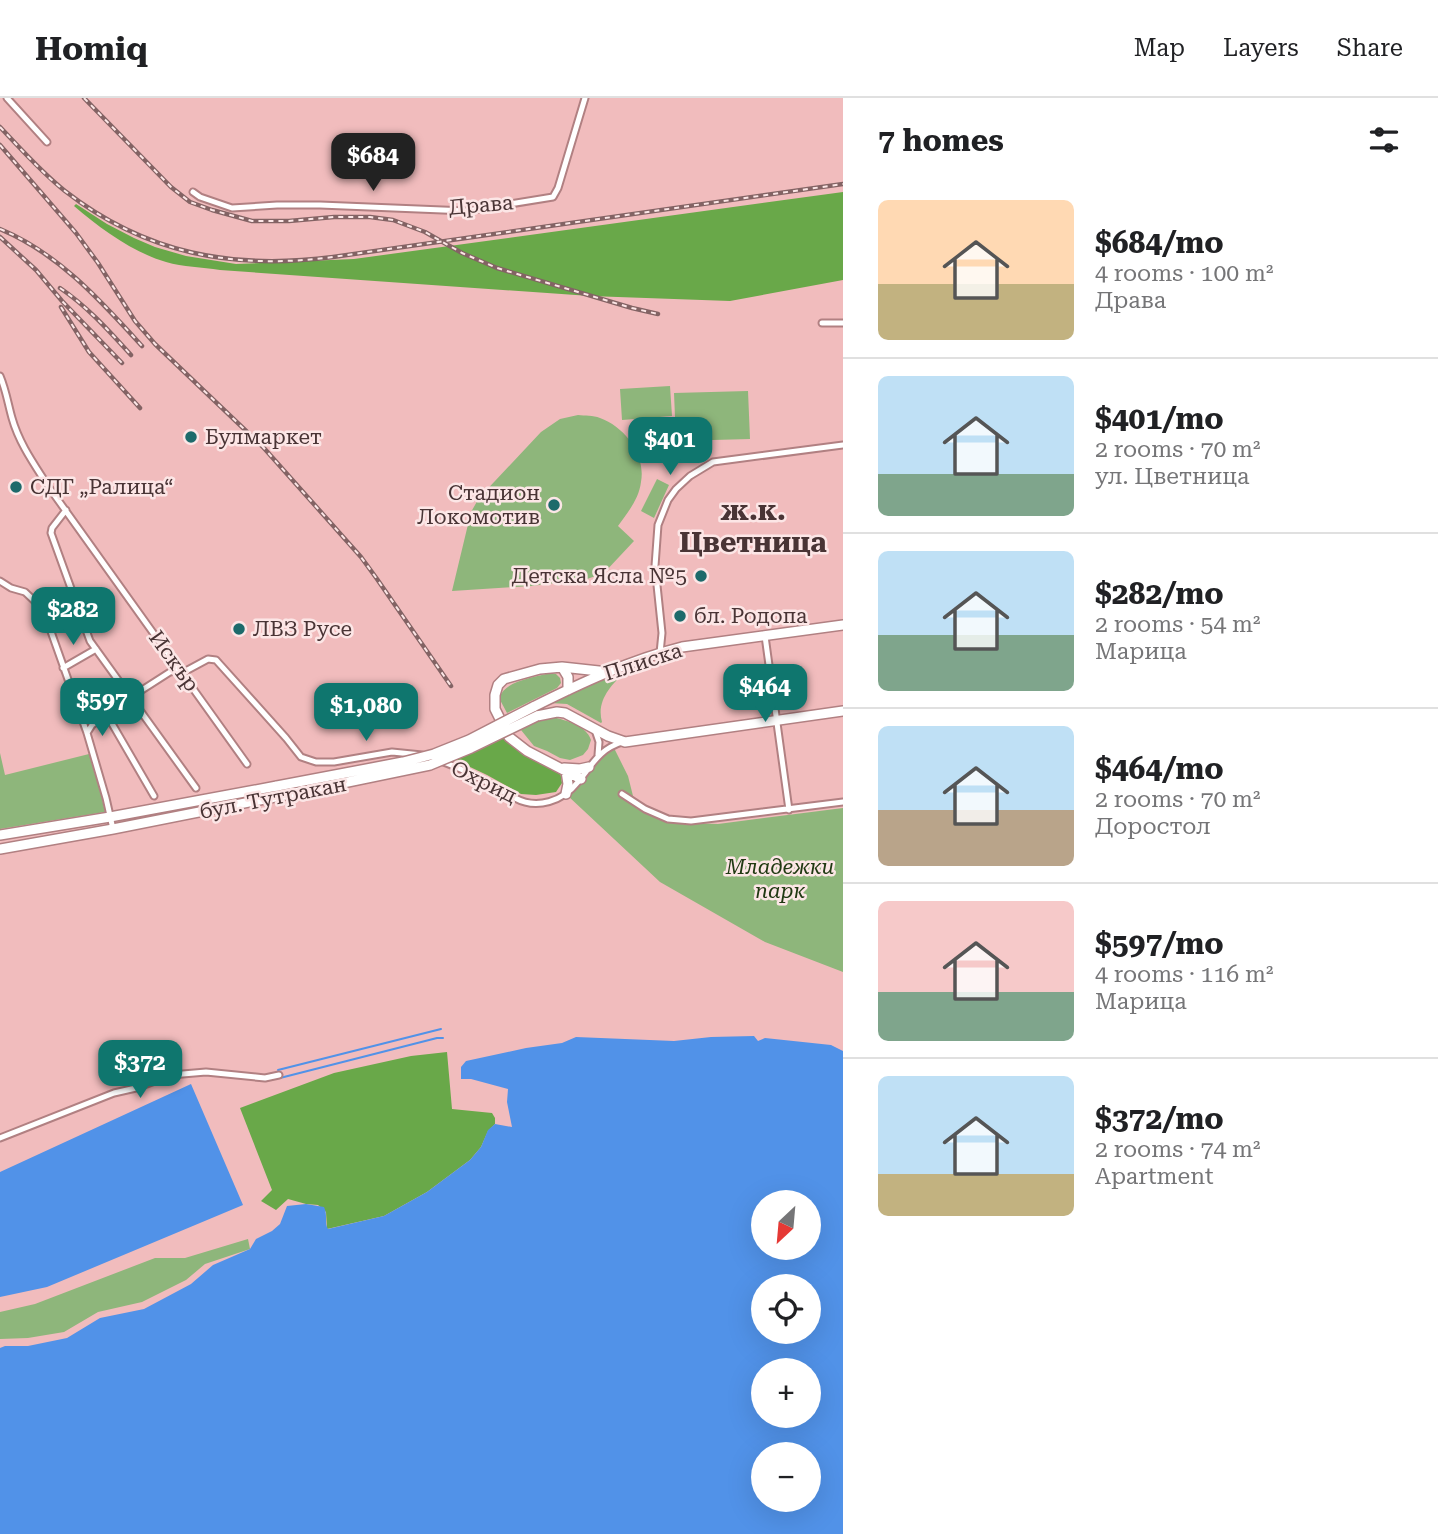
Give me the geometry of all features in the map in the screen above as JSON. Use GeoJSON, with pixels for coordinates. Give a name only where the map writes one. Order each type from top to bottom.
{"type":"FeatureCollection","features":[{"type":"Feature","properties":{"kind":"main road","name":"Плиска"},"geometry":{"type":"LineString","coordinates":[[535,712],[568,690],[660,653],[682,647],[843,625]]}},
{"type":"Feature","properties":{"kind":"main road"},"geometry":{"type":"LineString","coordinates":[[581,779],[527,751],[509,737],[494,702],[498,685],[504,680],[540,669],[562,667],[608,672]]}},
{"type":"Feature","properties":{"kind":"main road"},"geometry":{"type":"LineString","coordinates":[[562,667],[568,677],[568,690]]}},
{"type":"Feature","properties":{"kind":"main road"},"geometry":{"type":"LineString","coordinates":[[535,712],[565,713],[608,736],[625,741],[843,712]]}},
{"type":"Feature","properties":{"kind":"main road","name":"бул. Тутракан"},"geometry":{"type":"LineString","coordinates":[[0,835],[403,762],[434,754],[535,712]]}},
{"type":"Feature","properties":{"kind":"main road","name":"бул. Тутракан"},"geometry":{"type":"LineString","coordinates":[[0,849],[430,765],[481,744],[535,712]]}},
{"type":"Feature","properties":{"kind":"main road"},"geometry":{"type":"LineString","coordinates":[[563,769],[589,767]]}},
{"type":"Feature","properties":{"kind":"main road"},"geometry":{"type":"LineString","coordinates":[[563,769],[568,784],[566,794]]}},
{"type":"Feature","properties":{"kind":"street"},"geometry":{"type":"LineString","coordinates":[[7,98],[47,142]]}},
{"type":"Feature","properties":{"kind":"street","name":"Драва"},"geometry":{"type":"LineString","coordinates":[[193,192],[232,208],[320,205],[467,211],[553,197],[585,98]]}},
{"type":"Feature","properties":{"kind":"street"},"geometry":{"type":"LineString","coordinates":[[822,323],[843,323]]}},
{"type":"Feature","properties":{"kind":"street","name":"Искър"},"geometry":{"type":"LineString","coordinates":[[0,376],[11,418],[24,449],[247,764]]}},
{"type":"Feature","properties":{"kind":"street"},"geometry":{"type":"LineString","coordinates":[[660,653],[662,633],[655,566],[657,536],[668,500],[676,489],[690,475],[713,462],[843,445]]}},
{"type":"Feature","properties":{"kind":"street"},"geometry":{"type":"LineString","coordinates":[[66,510],[51,533],[90,641],[196,788]]}},
{"type":"Feature","properties":{"kind":"street"},"geometry":{"type":"LineString","coordinates":[[0,581],[24,592],[43,608],[86,733],[113,829]]}},
{"type":"Feature","properties":{"kind":"street"},"geometry":{"type":"LineString","coordinates":[[765,635],[789,810]]}},
{"type":"Feature","properties":{"kind":"street"},"geometry":{"type":"LineString","coordinates":[[63,668],[96,649]]}},
{"type":"Feature","properties":{"kind":"street","name":"Охрид"},"geometry":{"type":"LineString","coordinates":[[183,673],[208,659],[216,660],[300,757],[316,762],[334,762],[392,752],[418,754],[468,772],[515,799],[537,804],[566,794],[598,755]]}},
{"type":"Feature","properties":{"kind":"street"},"geometry":{"type":"LineString","coordinates":[[86,733],[131,697],[170,672],[183,673]]}},
{"type":"Feature","properties":{"kind":"street"},"geometry":{"type":"LineString","coordinates":[[107,715],[154,796]]}},
{"type":"Feature","properties":{"kind":"street"},"geometry":{"type":"LineString","coordinates":[[593,728],[598,742],[598,755]]}},
{"type":"Feature","properties":{"kind":"street"},"geometry":{"type":"LineString","coordinates":[[598,755],[610,746],[625,741]]}},
{"type":"Feature","properties":{"kind":"street"},"geometry":{"type":"LineString","coordinates":[[622,794],[645,809],[668,819],[691,821],[843,802]]}},
{"type":"Feature","properties":{"kind":"street"},"geometry":{"type":"LineString","coordinates":[[0,1138],[114,1093],[172,1075],[206,1072],[265,1077],[279,1075]]}},
{"type":"Feature","properties":{"kind":"green space"},"geometry":{"type":"Polygon","coordinates":[[[843,192],[843,280],[730,301],[590,296],[220,270],[172,264],[129,246],[74,206],[76,204],[107,224],[155,247],[186,256],[236,264],[354,259],[843,192]]]}},
{"type":"Feature","properties":{"kind":"green space"},"geometry":{"type":"Polygon","coordinates":[[[670,386],[672,416],[622,420],[620,389],[670,386]]]}},
{"type":"Feature","properties":{"kind":"green space"},"geometry":{"type":"Polygon","coordinates":[[[748,391],[750,439],[676,441],[674,393],[748,391]]]}},
{"type":"Feature","properties":{"kind":"green space","name":"Стадион Локомотив"},"geometry":{"type":"Polygon","coordinates":[[[578,415],[595,416],[609,422],[625,435],[637,452],[642,472],[640,488],[618,526],[634,541],[604,573],[587,579],[452,591],[471,512],[479,498],[541,432],[560,419],[578,415]]]}},
{"type":"Feature","properties":{"kind":"green space"},"geometry":{"type":"Polygon","coordinates":[[[657,479],[669,485],[654,518],[641,511],[657,479]]]}},
{"type":"Feature","properties":{"kind":"green space"},"geometry":{"type":"Polygon","coordinates":[[[620,671],[625,672],[603,700],[601,723],[567,704],[550,703],[593,682],[620,671]]]}},
{"type":"Feature","properties":{"kind":"green space"},"geometry":{"type":"Polygon","coordinates":[[[550,673],[560,678],[561,683],[557,688],[507,713],[499,698],[508,687],[550,673]]]}},
{"type":"Feature","properties":{"kind":"green space"},"geometry":{"type":"Polygon","coordinates":[[[553,717],[575,724],[589,735],[591,740],[583,755],[570,760],[560,758],[534,746],[521,730],[540,720],[553,717]]]}},
{"type":"Feature","properties":{"kind":"green space"},"geometry":{"type":"Polygon","coordinates":[[[504,736],[529,758],[560,771],[562,783],[556,792],[521,794],[451,758],[504,736]]]}},
{"type":"Feature","properties":{"kind":"green space","name":"Младежки парк"},"geometry":{"type":"Polygon","coordinates":[[[613,746],[628,776],[636,808],[667,822],[718,824],[843,808],[843,972],[765,942],[660,882],[568,796],[613,746]]]}},
{"type":"Feature","properties":{"kind":"green space"},"geometry":{"type":"Polygon","coordinates":[[[0,753],[5,775],[89,754],[105,812],[0,829],[0,753]]]}},
{"type":"Feature","properties":{"kind":"green space"},"geometry":{"type":"Polygon","coordinates":[[[447,1052],[452,1109],[492,1113],[495,1118],[495,1124],[470,1160],[427,1192],[384,1216],[327,1229],[326,1212],[318,1205],[288,1199],[276,1210],[261,1201],[272,1190],[240,1108],[334,1073],[411,1056],[447,1052]]]}},
{"type":"Feature","properties":{"kind":"green space"},"geometry":{"type":"Polygon","coordinates":[[[248,1239],[250,1249],[205,1264],[186,1280],[142,1302],[98,1312],[64,1332],[0,1339],[0,1312],[35,1304],[155,1258],[185,1258],[248,1239]]]}},
{"type":"Feature","properties":{"kind":"water"},"geometry":{"type":"Polygon","coordinates":[[[754,1036],[758,1041],[765,1038],[831,1045],[843,1051],[843,1534],[0,1534],[0,1348],[28,1346],[67,1338],[100,1318],[144,1309],[191,1284],[213,1265],[250,1249],[256,1239],[280,1224],[287,1206],[306,1204],[324,1207],[328,1229],[384,1216],[427,1192],[470,1160],[481,1147],[488,1130],[495,1124],[512,1127],[507,1102],[508,1089],[461,1079],[461,1067],[466,1061],[562,1043],[576,1037],[674,1041],[754,1036]]]}},
{"type":"Feature","properties":{"kind":"water"},"geometry":{"type":"Polygon","coordinates":[[[191,1084],[243,1205],[47,1287],[0,1297],[0,1172],[191,1084]]]}},
{"type":"Feature","properties":{"kind":"waterway"},"geometry":{"type":"LineString","coordinates":[[278,1070],[441,1029]]}},
{"type":"Feature","properties":{"kind":"waterway"},"geometry":{"type":"LineString","coordinates":[[280,1078],[443,1038]]}},
{"type":"Feature","properties":{"kind":"railway"},"geometry":{"type":"LineString","coordinates":[[84,98],[171,187],[190,202],[252,221],[334,217],[393,220],[425,232],[462,253],[497,268],[658,314]]}},
{"type":"Feature","properties":{"kind":"railway"},"geometry":{"type":"LineString","coordinates":[[0,127],[65,191],[127,230],[192,253],[260,261],[333,257],[843,184]]}},
{"type":"Feature","properties":{"kind":"railway"},"geometry":{"type":"LineString","coordinates":[[0,145],[76,233],[135,321],[155,344],[263,447],[361,557],[451,686]]}},
{"type":"Feature","properties":{"kind":"railway"},"geometry":{"type":"LineString","coordinates":[[0,229],[21,239],[59,264],[94,295],[142,346]]}},
{"type":"Feature","properties":{"kind":"railway"},"geometry":{"type":"LineString","coordinates":[[0,237],[36,270],[122,363]]}},
{"type":"Feature","properties":{"kind":"railway"},"geometry":{"type":"LineString","coordinates":[[60,288],[89,311],[131,355]]}},
{"type":"Feature","properties":{"kind":"railway"},"geometry":{"type":"LineString","coordinates":[[61,307],[89,352],[140,408]]}},
{"type":"Feature","properties":{"kind":"place","name":"Булмаркет"},"geometry":{"type":"Point","coordinates":[191,437]}},
{"type":"Feature","properties":{"kind":"place","name":"СДГ „Ралица“"},"geometry":{"type":"Point","coordinates":[16,487]}},
{"type":"Feature","properties":{"kind":"place","name":"Стадион Локомотив"},"geometry":{"type":"Point","coordinates":[554,505]}},
{"type":"Feature","properties":{"kind":"place","name":"Детска Ясла №5"},"geometry":{"type":"Point","coordinates":[701,576]}},
{"type":"Feature","properties":{"kind":"place","name":"бл. Родопа"},"geometry":{"type":"Point","coordinates":[680,616]}},
{"type":"Feature","properties":{"kind":"place","name":"ЛВЗ Русе"},"geometry":{"type":"Point","coordinates":[239,629]}},
{"type":"Feature","properties":{"kind":"district","name":"ж.к. Цветница"},"geometry":{"type":"Point","coordinates":[753,526]}}]}
